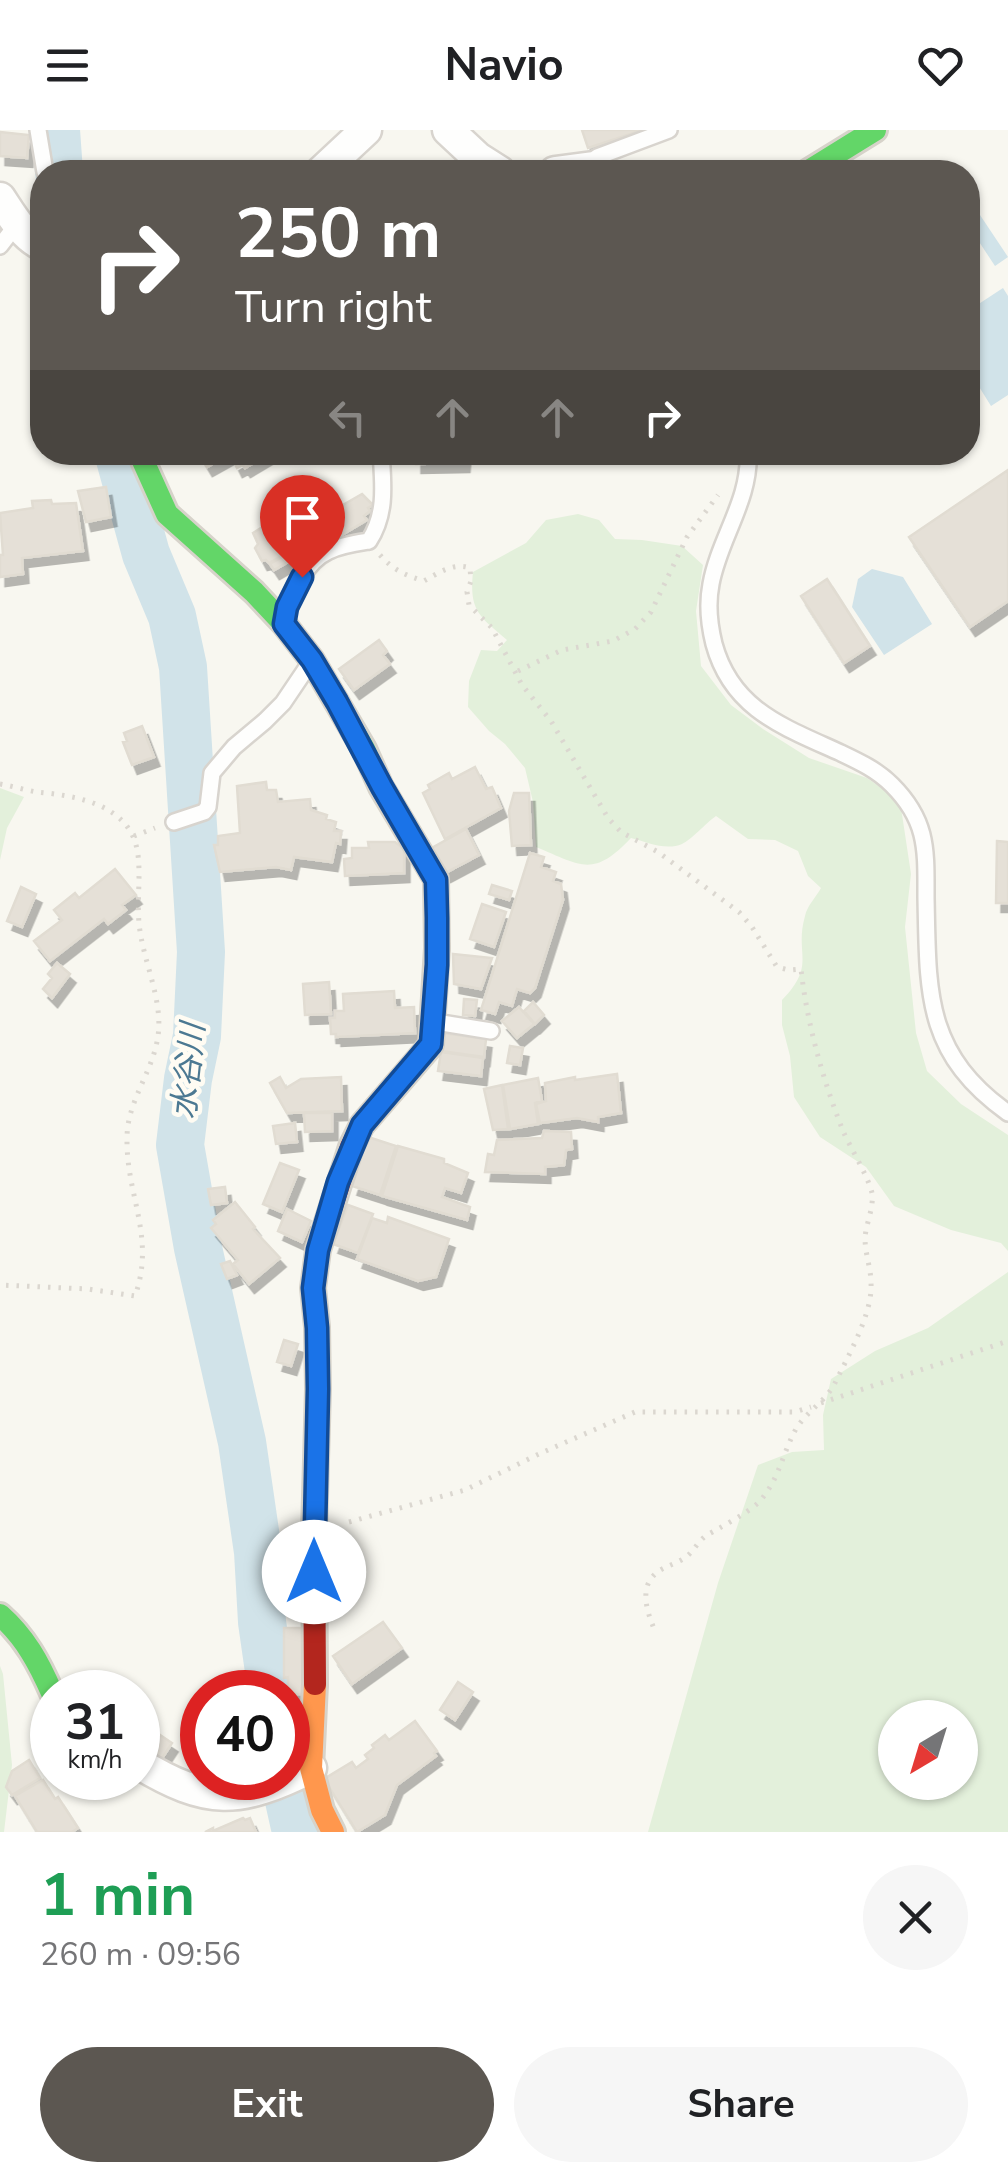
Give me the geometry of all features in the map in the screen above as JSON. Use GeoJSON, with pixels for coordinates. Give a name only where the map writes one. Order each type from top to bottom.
{"type":"FeatureCollection","features":[{"type":"Feature","properties":{"kind":"street"},"geometry":{"type":"LineString","coordinates":[[334,160],[366,130]]}},
{"type":"Feature","properties":{"kind":"street"},"geometry":{"type":"LineString","coordinates":[[448,130],[481,160]]}},
{"type":"Feature","properties":{"kind":"street"},"geometry":{"type":"LineString","coordinates":[[827,160],[875,130]]}},
{"type":"Feature","properties":{"kind":"street"},"geometry":{"type":"LineString","coordinates":[[0,198],[9,235]]}},
{"type":"Feature","properties":{"kind":"street"},"geometry":{"type":"LineString","coordinates":[[148,465],[166,514],[254,592],[312,660],[436,880],[437,965],[431,1044],[356,1136],[318,1250],[313,1288],[318,1389],[311,1768],[322,1810],[333,1832]]}},
{"type":"Feature","properties":{"kind":"street"},"geometry":{"type":"LineString","coordinates":[[0,1615],[36,1656],[42,1670]]}},
{"type":"Feature","properties":{"kind":"street"},"geometry":{"type":"LineString","coordinates":[[160,1776],[201,1794],[235,1795],[276,1785],[311,1768]]}},
{"type":"Feature","properties":{"kind":"lane"},"geometry":{"type":"LineString","coordinates":[[38,130],[42,160]]}},
{"type":"Feature","properties":{"kind":"lane"},"geometry":{"type":"LineString","coordinates":[[596,160],[597,156],[669,130]]}},
{"type":"Feature","properties":{"kind":"lane"},"geometry":{"type":"LineString","coordinates":[[284,624],[287,607],[302,577],[316,560],[330,550],[369,540],[379,525],[383,509],[381,465]]}},
{"type":"Feature","properties":{"kind":"lane"},"geometry":{"type":"LineString","coordinates":[[746,465],[739,505],[711,583],[708,616],[726,678],[760,714],[874,769],[894,786],[911,810],[923,831],[928,962],[932,1004],[941,1036],[956,1064],[982,1095],[1008,1113]]}},
{"type":"Feature","properties":{"kind":"lane"},"geometry":{"type":"LineString","coordinates":[[174,822],[204,812],[212,773],[222,758],[283,702],[312,660]]}},
{"type":"Feature","properties":{"kind":"lane"},"geometry":{"type":"LineString","coordinates":[[434,1022],[491,1032]]}},
{"type":"Feature","properties":{"kind":"path"},"geometry":{"type":"LineString","coordinates":[[517,672],[562,650],[613,640],[635,628],[650,612],[687,537],[741,465]]}},
{"type":"Feature","properties":{"kind":"path"},"geometry":{"type":"LineString","coordinates":[[369,540],[390,567],[424,581],[453,567],[470,568],[470,605],[491,627],[522,685],[550,722],[608,818],[621,832],[665,857],[739,912],[777,967],[801,969],[825,1080],[842,1129],[872,1192],[865,1244],[872,1286],[870,1302],[832,1388],[794,1432],[782,1466],[755,1506],[705,1536],[687,1556],[660,1568],[649,1582],[648,1606],[656,1634]]}},
{"type":"Feature","properties":{"kind":"path"},"geometry":{"type":"LineString","coordinates":[[0,784],[82,799],[114,814],[129,828],[138,853],[139,927],[159,1029],[152,1062],[131,1106],[127,1134],[128,1162],[143,1236],[141,1280],[135,1296],[88,1289],[0,1286]]}},
{"type":"Feature","properties":{"kind":"path"},"geometry":{"type":"LineString","coordinates":[[314,1532],[465,1490],[635,1412],[795,1412],[1008,1341]]}},
{"type":"Feature","properties":{"kind":"green space"},"geometry":{"type":"Polygon","coordinates":[[[578,514],[599,520],[615,539],[682,546],[703,565],[696,611],[701,666],[731,705],[809,758],[867,778],[900,801],[911,874],[905,927],[916,1033],[927,1071],[961,1104],[1008,1135],[1008,1251],[1001,1243],[951,1230],[894,1206],[866,1167],[820,1137],[794,1097],[782,1025],[782,1000],[799,977],[805,916],[821,888],[808,876],[798,851],[775,840],[748,839],[716,816],[682,844],[663,846],[631,838],[607,859],[586,865],[536,847],[533,802],[525,768],[468,707],[469,681],[481,650],[497,651],[507,640],[478,612],[473,572],[526,543],[546,520],[578,514]]]}},
{"type":"Feature","properties":{"kind":"green space"},"geometry":{"type":"Polygon","coordinates":[[[0,788],[24,797],[7,828],[0,860],[0,788]]]}},
{"type":"Feature","properties":{"kind":"green space"},"geometry":{"type":"Polygon","coordinates":[[[1008,1272],[1008,1832],[648,1832],[718,1583],[758,1465],[792,1452],[824,1450],[823,1415],[831,1379],[875,1351],[928,1328],[1008,1272]]]}},
{"type":"Feature","properties":{"kind":"green space"},"geometry":{"type":"Polygon","coordinates":[[[0,1666],[12,1765],[4,1832],[0,1832],[0,1666]]]}},
{"type":"Feature","properties":{"kind":"shaded area"},"geometry":{"type":"Polygon","coordinates":[[[980,215],[1008,257],[995,266],[980,243],[980,215]]]}},
{"type":"Feature","properties":{"kind":"shaded area"},"geometry":{"type":"Polygon","coordinates":[[[1003,288],[1008,296],[1008,395],[991,406],[980,388],[980,303],[1003,288]]]}},
{"type":"Feature","properties":{"kind":"shaded area"},"geometry":{"type":"Polygon","coordinates":[[[872,569],[903,577],[932,624],[884,655],[852,607],[858,579],[872,569]]]}},
{"type":"Feature","properties":{"kind":"building"},"geometry":{"type":"Polygon","coordinates":[[[582,130],[643,130],[588,148],[582,130]]]}},
{"type":"Feature","properties":{"kind":"building"},"geometry":{"type":"Polygon","coordinates":[[[0,132],[29,135],[27,158],[0,156],[0,132]]]}},
{"type":"Feature","properties":{"kind":"building"},"geometry":{"type":"Polygon","coordinates":[[[1008,470],[1008,601],[970,627],[909,537],[1008,470]]]}},
{"type":"Feature","properties":{"kind":"building"},"geometry":{"type":"Polygon","coordinates":[[[106,487],[111,517],[86,522],[78,491],[106,487]]]}},
{"type":"Feature","properties":{"kind":"building"},"geometry":{"type":"Polygon","coordinates":[[[362,494],[373,505],[364,516],[367,520],[318,549],[315,547],[306,529],[362,494]]]}},
{"type":"Feature","properties":{"kind":"building"},"geometry":{"type":"Polygon","coordinates":[[[51,500],[52,504],[76,503],[83,551],[22,558],[23,574],[0,577],[0,513],[33,508],[32,501],[51,500]]]}},
{"type":"Feature","properties":{"kind":"building"},"geometry":{"type":"Polygon","coordinates":[[[291,509],[311,539],[269,563],[262,561],[253,533],[291,509]]]}},
{"type":"Feature","properties":{"kind":"building"},"geometry":{"type":"Polygon","coordinates":[[[310,541],[314,547],[274,570],[270,564],[310,541]]]}},
{"type":"Feature","properties":{"kind":"building"},"geometry":{"type":"Polygon","coordinates":[[[827,579],[870,646],[844,663],[801,596],[827,579]]]}},
{"type":"Feature","properties":{"kind":"building"},"geometry":{"type":"Polygon","coordinates":[[[379,640],[390,664],[354,690],[339,669],[379,640]]]}},
{"type":"Feature","properties":{"kind":"building"},"geometry":{"type":"Polygon","coordinates":[[[142,726],[154,757],[132,765],[123,742],[127,741],[124,733],[142,726]]]}},
{"type":"Feature","properties":{"kind":"building"},"geometry":{"type":"Polygon","coordinates":[[[475,767],[486,789],[492,787],[501,808],[445,839],[423,793],[430,789],[428,785],[449,773],[452,779],[475,767]]]}},
{"type":"Feature","properties":{"kind":"building"},"geometry":{"type":"Polygon","coordinates":[[[266,782],[267,790],[276,790],[278,802],[310,799],[311,810],[336,822],[334,831],[341,831],[340,844],[336,843],[332,862],[294,857],[291,870],[276,867],[220,872],[214,845],[218,845],[218,836],[240,833],[237,786],[266,782]]]}},
{"type":"Feature","properties":{"kind":"building"},"geometry":{"type":"Polygon","coordinates":[[[514,793],[529,793],[531,845],[512,846],[509,811],[514,793]]]}},
{"type":"Feature","properties":{"kind":"building"},"geometry":{"type":"Polygon","coordinates":[[[466,829],[479,855],[445,873],[430,849],[466,829]]]}},
{"type":"Feature","properties":{"kind":"building"},"geometry":{"type":"Polygon","coordinates":[[[997,841],[1008,842],[1008,903],[996,903],[997,841]]]}},
{"type":"Feature","properties":{"kind":"building"},"geometry":{"type":"Polygon","coordinates":[[[368,842],[395,842],[404,849],[404,873],[345,876],[344,859],[352,858],[352,848],[369,848],[368,842]]]}},
{"type":"Feature","properties":{"kind":"building"},"geometry":{"type":"Polygon","coordinates":[[[530,853],[544,857],[541,867],[556,872],[553,881],[561,884],[563,900],[535,988],[530,993],[517,989],[512,1006],[499,1002],[495,1014],[481,1010],[530,853]]]}},
{"type":"Feature","properties":{"kind":"building"},"geometry":{"type":"Polygon","coordinates":[[[115,869],[136,895],[122,905],[126,910],[108,924],[104,919],[50,961],[34,941],[62,920],[54,910],[75,893],[79,898],[115,869]]]}},
{"type":"Feature","properties":{"kind":"building"},"geometry":{"type":"Polygon","coordinates":[[[492,885],[512,891],[509,900],[489,894],[492,885]]]}},
{"type":"Feature","properties":{"kind":"building"},"geometry":{"type":"Polygon","coordinates":[[[21,887],[36,894],[22,927],[7,921],[21,887]]]}},
{"type":"Feature","properties":{"kind":"building"},"geometry":{"type":"Polygon","coordinates":[[[482,904],[506,912],[494,947],[470,939],[482,904]]]}},
{"type":"Feature","properties":{"kind":"building"},"geometry":{"type":"Polygon","coordinates":[[[453,954],[492,958],[481,989],[454,984],[453,954]]]}},
{"type":"Feature","properties":{"kind":"building"},"geometry":{"type":"Polygon","coordinates":[[[57,963],[70,974],[52,998],[43,989],[57,963]]]}},
{"type":"Feature","properties":{"kind":"building"},"geometry":{"type":"Polygon","coordinates":[[[329,982],[331,1014],[305,1015],[303,984],[329,982]]]}},
{"type":"Feature","properties":{"kind":"building"},"geometry":{"type":"Polygon","coordinates":[[[394,991],[395,1008],[414,1007],[415,1033],[336,1037],[331,1034],[330,1018],[335,1018],[335,1011],[344,1011],[343,994],[394,991]]]}},
{"type":"Feature","properties":{"kind":"building"},"geometry":{"type":"Polygon","coordinates":[[[464,999],[477,1000],[475,1016],[463,1015],[464,999]]]}},
{"type":"Feature","properties":{"kind":"building"},"geometry":{"type":"Polygon","coordinates":[[[533,1002],[544,1015],[535,1024],[524,1011],[533,1002]]]}},
{"type":"Feature","properties":{"kind":"building"},"geometry":{"type":"Polygon","coordinates":[[[519,1007],[534,1024],[517,1038],[502,1021],[519,1007]]]}},
{"type":"Feature","properties":{"kind":"building"},"geometry":{"type":"Polygon","coordinates":[[[443,1033],[486,1039],[484,1057],[441,1051],[443,1033]]]}},
{"type":"Feature","properties":{"kind":"building"},"geometry":{"type":"Polygon","coordinates":[[[510,1046],[523,1048],[520,1065],[507,1063],[510,1046]]]}},
{"type":"Feature","properties":{"kind":"building"},"geometry":{"type":"Polygon","coordinates":[[[441,1052],[483,1058],[481,1076],[438,1071],[441,1052]]]}},
{"type":"Feature","properties":{"kind":"building"},"geometry":{"type":"Polygon","coordinates":[[[617,1074],[621,1113],[598,1117],[598,1122],[577,1118],[540,1123],[536,1104],[546,1101],[545,1083],[617,1074]]]}},
{"type":"Feature","properties":{"kind":"building"},"geometry":{"type":"Polygon","coordinates":[[[280,1077],[286,1088],[301,1079],[341,1077],[342,1111],[287,1113],[270,1083],[280,1077]]]}},
{"type":"Feature","properties":{"kind":"building"},"geometry":{"type":"Polygon","coordinates":[[[538,1078],[542,1101],[535,1103],[538,1124],[510,1129],[503,1085],[538,1078]]]}},
{"type":"Feature","properties":{"kind":"building"},"geometry":{"type":"Polygon","coordinates":[[[502,1085],[508,1129],[493,1130],[484,1089],[502,1085]]]}},
{"type":"Feature","properties":{"kind":"building"},"geometry":{"type":"Polygon","coordinates":[[[304,1113],[332,1113],[332,1131],[305,1132],[304,1113]]]}},
{"type":"Feature","properties":{"kind":"building"},"geometry":{"type":"Polygon","coordinates":[[[295,1123],[297,1142],[276,1144],[273,1126],[295,1123]]]}},
{"type":"Feature","properties":{"kind":"building"},"geometry":{"type":"Polygon","coordinates":[[[544,1131],[571,1132],[572,1149],[566,1150],[564,1165],[545,1167],[545,1174],[485,1172],[488,1154],[494,1155],[497,1140],[542,1138],[544,1131]]]}},
{"type":"Feature","properties":{"kind":"building"},"geometry":{"type":"Polygon","coordinates":[[[368,1137],[396,1146],[380,1195],[352,1186],[368,1137]]]}},
{"type":"Feature","properties":{"kind":"building"},"geometry":{"type":"Polygon","coordinates":[[[398,1146],[444,1159],[444,1163],[468,1173],[461,1193],[445,1188],[442,1197],[470,1207],[467,1220],[382,1196],[398,1146]]]}},
{"type":"Feature","properties":{"kind":"building"},"geometry":{"type":"Polygon","coordinates":[[[280,1163],[299,1170],[282,1212],[263,1204],[280,1163]]]}},
{"type":"Feature","properties":{"kind":"building"},"geometry":{"type":"Polygon","coordinates":[[[225,1187],[227,1203],[211,1205],[208,1189],[225,1187]]]}},
{"type":"Feature","properties":{"kind":"building"},"geometry":{"type":"Polygon","coordinates":[[[235,1202],[280,1258],[249,1284],[233,1264],[238,1260],[211,1228],[216,1224],[213,1220],[235,1202]]]}},
{"type":"Feature","properties":{"kind":"building"},"geometry":{"type":"Polygon","coordinates":[[[348,1205],[373,1214],[358,1253],[333,1244],[348,1205]]]}},
{"type":"Feature","properties":{"kind":"building"},"geometry":{"type":"Polygon","coordinates":[[[287,1209],[311,1221],[302,1242],[278,1231],[287,1209]]]}},
{"type":"Feature","properties":{"kind":"building"},"geometry":{"type":"Polygon","coordinates":[[[388,1217],[449,1239],[436,1277],[418,1281],[357,1259],[372,1218],[387,1223],[388,1217]]]}},
{"type":"Feature","properties":{"kind":"building"},"geometry":{"type":"Polygon","coordinates":[[[230,1261],[237,1275],[227,1279],[221,1264],[230,1261]]]}},
{"type":"Feature","properties":{"kind":"building"},"geometry":{"type":"Polygon","coordinates":[[[284,1340],[298,1344],[291,1366],[277,1362],[284,1340]]]}},
{"type":"Feature","properties":{"kind":"building"},"geometry":{"type":"Polygon","coordinates":[[[383,1622],[402,1648],[352,1684],[333,1656],[383,1622]]]}},
{"type":"Feature","properties":{"kind":"building"},"geometry":{"type":"Polygon","coordinates":[[[284,1628],[307,1628],[307,1670],[284,1670],[284,1628]]]}},
{"type":"Feature","properties":{"kind":"building"},"geometry":{"type":"Polygon","coordinates":[[[458,1682],[473,1692],[455,1720],[440,1710],[458,1682]]]}},
{"type":"Feature","properties":{"kind":"building"},"geometry":{"type":"Polygon","coordinates":[[[415,1721],[437,1751],[436,1756],[397,1785],[385,1815],[357,1832],[324,1779],[352,1762],[356,1768],[368,1759],[365,1755],[374,1748],[372,1745],[385,1735],[389,1740],[415,1721]]]}},
{"type":"Feature","properties":{"kind":"building"},"geometry":{"type":"Polygon","coordinates":[[[160,1735],[172,1743],[160,1761],[160,1735]]]}},
{"type":"Feature","properties":{"kind":"building"},"geometry":{"type":"Polygon","coordinates":[[[30,1762],[30,1784],[12,1795],[6,1787],[12,1771],[30,1762]]]}},
{"type":"Feature","properties":{"kind":"building"},"geometry":{"type":"Polygon","coordinates":[[[30,1787],[30,1800],[60,1800],[78,1828],[72,1832],[37,1832],[15,1796],[30,1787]]]}},
{"type":"Feature","properties":{"kind":"building"},"geometry":{"type":"Polygon","coordinates":[[[250,1818],[256,1832],[205,1832],[213,1831],[250,1818]]]}},
{"type":"Feature","properties":{"kind":"waterway","name":"水谷川"},"geometry":{"type":"LineString","coordinates":[[56,130],[58,160]]}},
{"type":"Feature","properties":{"kind":"waterway","name":"水谷川"},"geometry":{"type":"LineString","coordinates":[[122,465],[146,554],[172,616],[183,667],[201,952],[197,1036],[180,1145],[198,1248],[242,1442],[258,1552],[269,1670]]}},
{"type":"Feature","properties":{"kind":"waterway","name":"水谷川"},"geometry":{"type":"LineString","coordinates":[[289,1800],[296,1832]]}},
{"type":"Feature","properties":{"kind":"traffic: fast"},"geometry":{"type":"LineString","coordinates":[[826,160],[875,130]]}},
{"type":"Feature","properties":{"kind":"traffic: fast"},"geometry":{"type":"LineString","coordinates":[[145,465],[167,514],[254,592],[312,660],[436,879],[437,948]]}},
{"type":"Feature","properties":{"kind":"traffic: fast"},"geometry":{"type":"LineString","coordinates":[[0,1615],[17,1632],[41,1670]]}},
{"type":"Feature","properties":{"kind":"traffic: slow"},"geometry":{"type":"LineString","coordinates":[[315,1684],[311,1768],[322,1810],[333,1832]]}},
{"type":"Feature","properties":{"kind":"traffic: jam"},"geometry":{"type":"LineString","coordinates":[[315,1684],[318,1389],[313,1288],[318,1250],[351,1147],[362,1125],[431,1045],[437,948]]}},
{"type":"Feature","properties":{"kind":"route"},"geometry":{"type":"LineString","coordinates":[[302,577],[287,607],[284,624],[337,702],[436,880],[437,918],[431,1044],[362,1125],[338,1182],[318,1250],[313,1288],[318,1389],[314,1572]]}}]}
